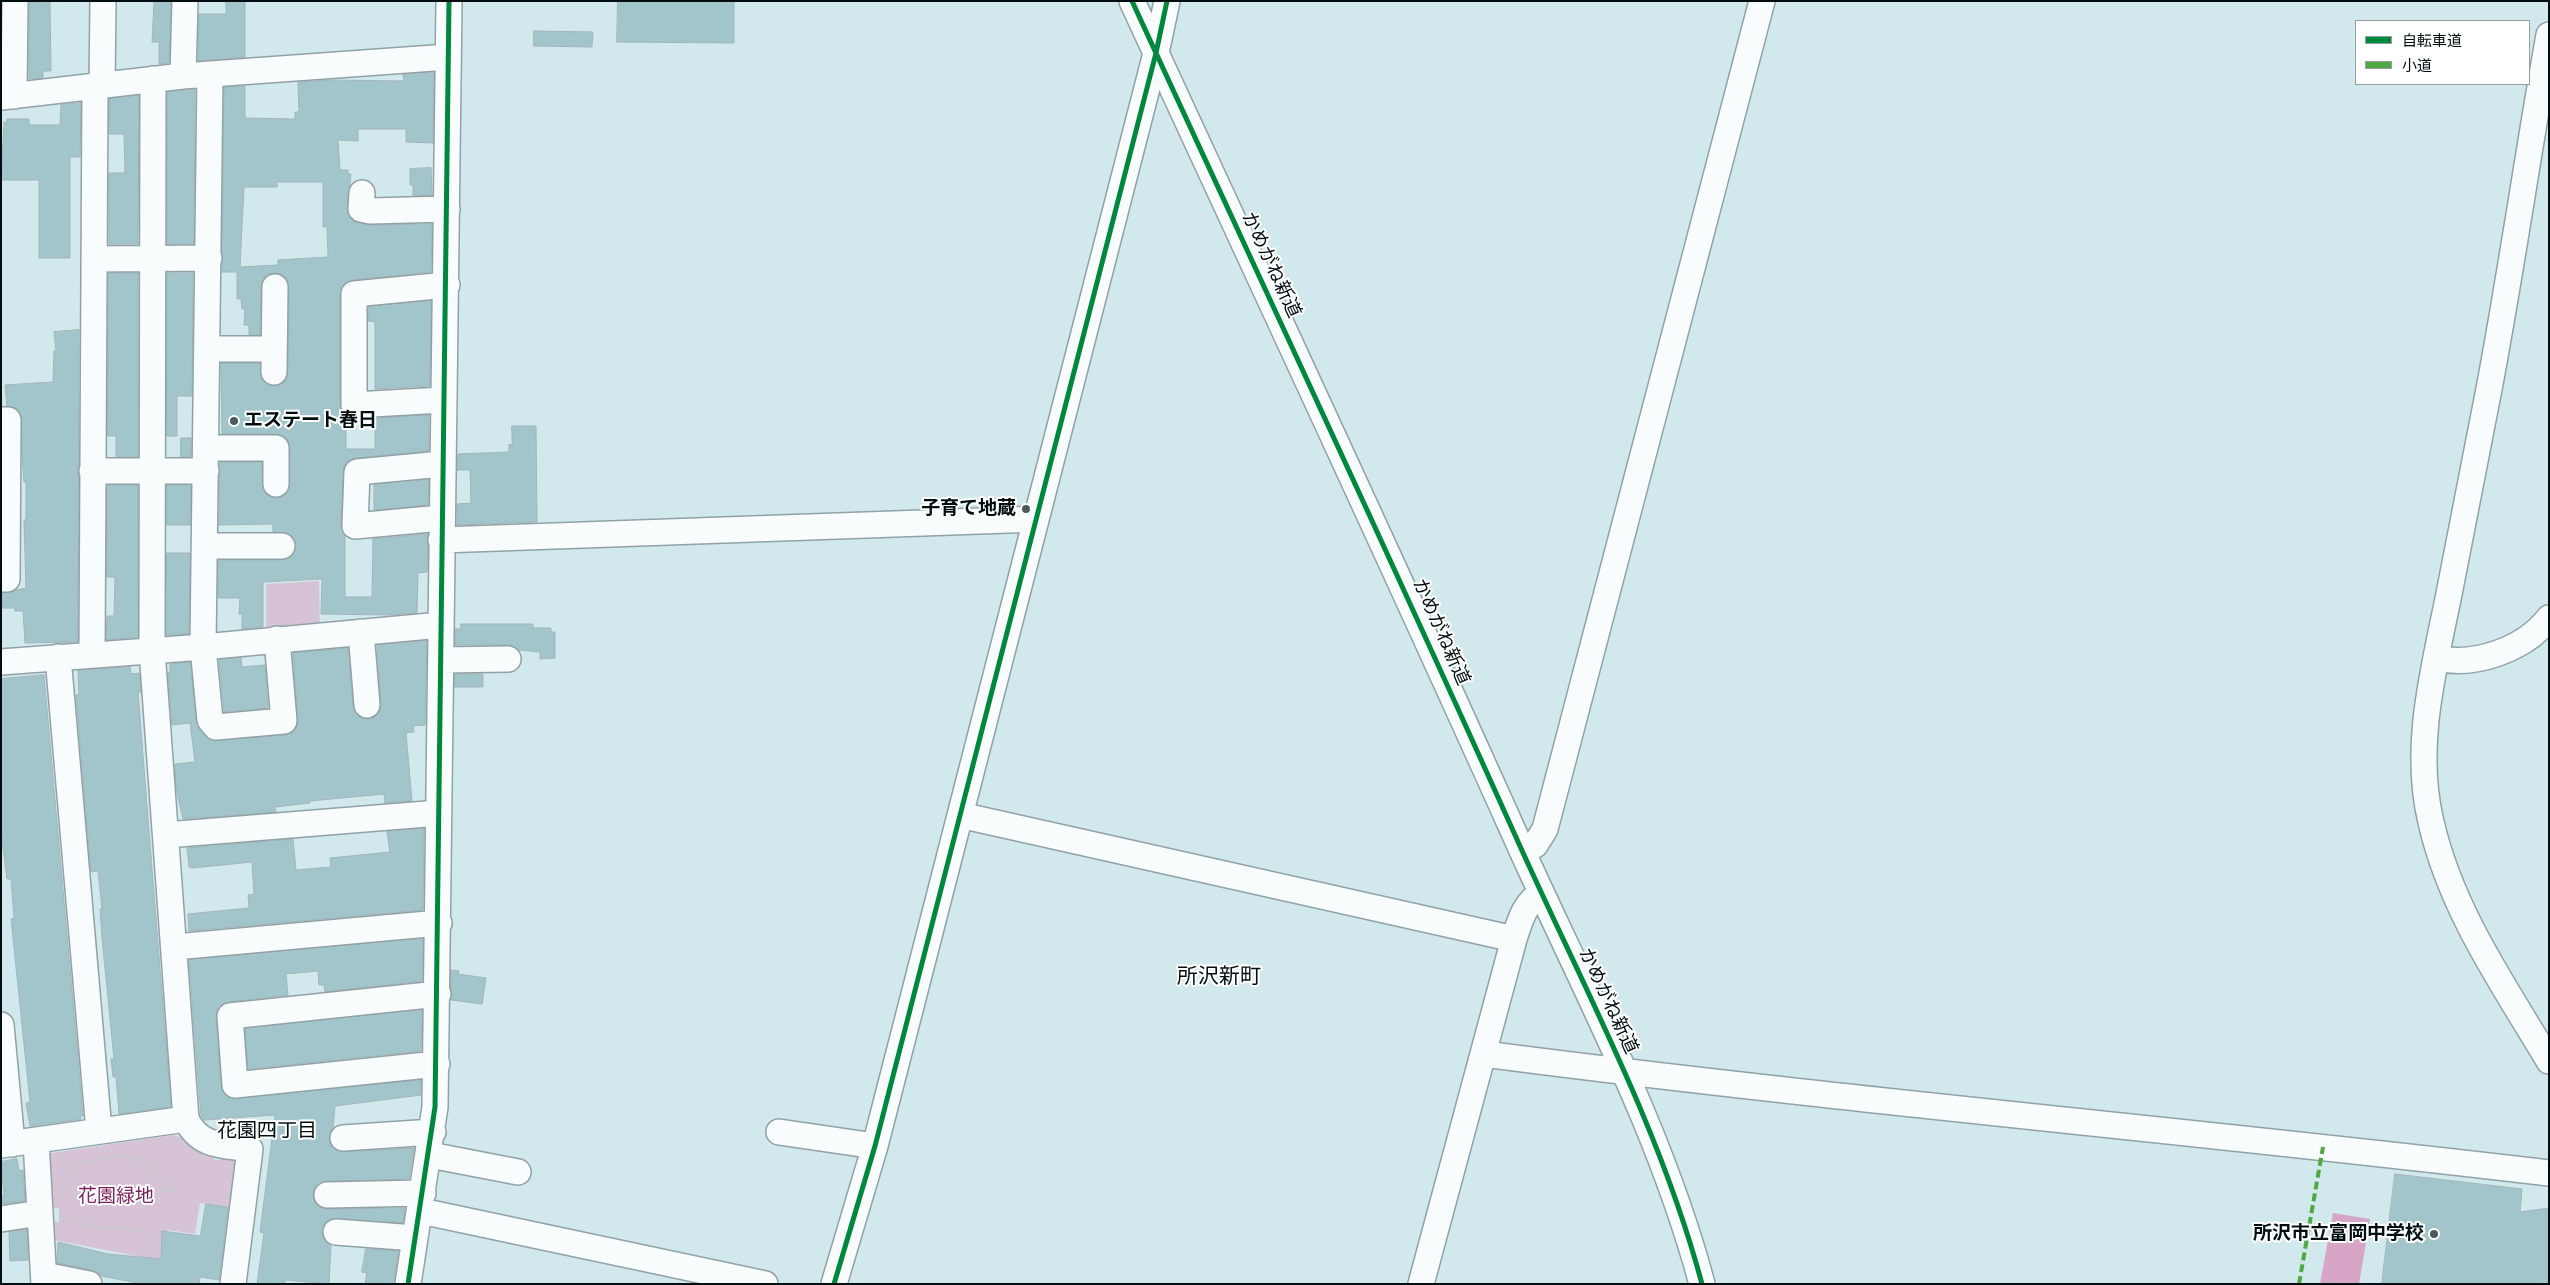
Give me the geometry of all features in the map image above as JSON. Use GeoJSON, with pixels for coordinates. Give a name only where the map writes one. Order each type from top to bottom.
{"type":"FeatureCollection","features":[{"type":"Feature","properties":{"kind":"street"},"geometry":{"type":"LineString","coordinates":[[15,1],[8,97],[183,76],[448,58]]}},
{"type":"Feature","properties":{"kind":"street"},"geometry":{"type":"LineString","coordinates":[[92,654],[94,259],[103,1]]}},
{"type":"Feature","properties":{"kind":"street"},"geometry":{"type":"LineString","coordinates":[[183,76],[185,1]]}},
{"type":"Feature","properties":{"kind":"street"},"geometry":{"type":"LineString","coordinates":[[408,1284],[431,1143],[437,1064],[442,400],[447,285],[449,1]]}},
{"type":"Feature","properties":{"kind":"street","name":"かめがね新道"},"geometry":{"type":"LineString","coordinates":[[1132,1],[1395,568],[1541,893],[1625,1072],[1670,1181],[1702,1284]]}},
{"type":"Feature","properties":{"kind":"street"},"geometry":{"type":"LineString","coordinates":[[834,1284],[875,1146],[1156,53],[1167,1]]}},
{"type":"Feature","properties":{"kind":"street"},"geometry":{"type":"LineString","coordinates":[[1523,852],[1535,845],[1545,829],[1762,1]]}},
{"type":"Feature","properties":{"kind":"street"},"geometry":{"type":"LineString","coordinates":[[2549,35],[2489,388],[2428,699],[2425,766],[2430,820],[2456,900],[2481,947],[2549,1061]]}},
{"type":"Feature","properties":{"kind":"street"},"geometry":{"type":"LineString","coordinates":[[210,75],[207,460],[203,647],[210,720],[216,727],[284,721],[277,639]]}},
{"type":"Feature","properties":{"kind":"street"},"geometry":{"type":"LineString","coordinates":[[153,79],[152,650],[186,1119],[192,1131],[204,1141],[250,1149],[233,1284]]}},
{"type":"Feature","properties":{"kind":"street"},"geometry":{"type":"LineString","coordinates":[[362,193],[361,209],[370,211],[447,209]]}},
{"type":"Feature","properties":{"kind":"street"},"geometry":{"type":"LineString","coordinates":[[94,259],[209,258]]}},
{"type":"Feature","properties":{"kind":"street"},"geometry":{"type":"LineString","coordinates":[[442,400],[354,405],[354,294],[447,285]]}},
{"type":"Feature","properties":{"kind":"street"},"geometry":{"type":"LineString","coordinates":[[208,349],[274,360],[275,287]]}},
{"type":"Feature","properties":{"kind":"street"},"geometry":{"type":"LineString","coordinates":[[1,420],[8,420],[7,580],[1,580]]}},
{"type":"Feature","properties":{"kind":"street"},"geometry":{"type":"LineString","coordinates":[[92,472],[151,471],[276,448],[276,484]]}},
{"type":"Feature","properties":{"kind":"street"},"geometry":{"type":"LineString","coordinates":[[442,464],[357,472],[355,526],[441,529],[1036,518]]}},
{"type":"Feature","properties":{"kind":"street"},"geometry":{"type":"LineString","coordinates":[[205,546],[282,546]]}},
{"type":"Feature","properties":{"kind":"street"},"geometry":{"type":"LineString","coordinates":[[2436,658],[2450,662],[2502,651],[2530,636],[2549,618]]}},
{"type":"Feature","properties":{"kind":"street"},"geometry":{"type":"LineString","coordinates":[[1,662],[203,647],[441,625]]}},
{"type":"Feature","properties":{"kind":"street"},"geometry":{"type":"LineString","coordinates":[[361,632],[367,706]]}},
{"type":"Feature","properties":{"kind":"street"},"geometry":{"type":"LineString","coordinates":[[58,657],[99,1131]]}},
{"type":"Feature","properties":{"kind":"street"},"geometry":{"type":"LineString","coordinates":[[441,660],[508,659]]}},
{"type":"Feature","properties":{"kind":"street"},"geometry":{"type":"LineString","coordinates":[[166,835],[439,813]]}},
{"type":"Feature","properties":{"kind":"street"},"geometry":{"type":"LineString","coordinates":[[960,815],[1514,939]]}},
{"type":"Feature","properties":{"kind":"street"},"geometry":{"type":"LineString","coordinates":[[1421,1284],[1514,939],[1525,909],[1532,899],[1541,893]]}},
{"type":"Feature","properties":{"kind":"street"},"geometry":{"type":"LineString","coordinates":[[175,947],[439,923]]}},
{"type":"Feature","properties":{"kind":"street"},"geometry":{"type":"LineString","coordinates":[[437,1064],[235,1085],[230,1016],[438,994]]}},
{"type":"Feature","properties":{"kind":"street"},"geometry":{"type":"LineString","coordinates":[[1,1025],[16,1143],[51,1211],[44,1280],[89,1284]]}},
{"type":"Feature","properties":{"kind":"street"},"geometry":{"type":"LineString","coordinates":[[1484,1054],[1625,1072],[2549,1173]]}},
{"type":"Feature","properties":{"kind":"street"},"geometry":{"type":"LineString","coordinates":[[16,1143],[186,1119]]}},
{"type":"Feature","properties":{"kind":"street"},"geometry":{"type":"LineString","coordinates":[[779,1132],[875,1146]]}},
{"type":"Feature","properties":{"kind":"street"},"geometry":{"type":"LineString","coordinates":[[343,1138],[431,1143],[518,1172]]}},
{"type":"Feature","properties":{"kind":"street"},"geometry":{"type":"LineString","coordinates":[[327,1196],[422,1202],[765,1284]]}},
{"type":"Feature","properties":{"kind":"street"},"geometry":{"type":"LineString","coordinates":[[1,1219],[51,1211]]}},
{"type":"Feature","properties":{"kind":"street"},"geometry":{"type":"LineString","coordinates":[[336,1232],[415,1238]]}},
{"type":"Feature","properties":{"kind":"path"},"geometry":{"type":"LineString","coordinates":[[62,1202],[65,1184],[74,1167],[98,1158],[136,1156],[152,1166],[162,1190],[178,1190]]}},
{"type":"Feature","properties":{"kind":"path"},"geometry":{"type":"LineString","coordinates":[[51,1211],[88,1227],[144,1230]]}},
{"type":"Feature","properties":{"kind":"green space"},"geometry":{"type":"Polygon","coordinates":[[[319,581],[320,630],[266,634],[266,584],[319,581]]]}},
{"type":"Feature","properties":{"kind":"green space","name":"花園緑地"},"geometry":{"type":"Polygon","coordinates":[[[173,1135],[203,1150],[215,1153],[214,1160],[220,1160],[221,1154],[232,1155],[240,1167],[234,1207],[200,1203],[195,1234],[168,1230],[167,1262],[49,1239],[47,1222],[59,1222],[59,1208],[48,1208],[45,1154],[173,1135]]]}},
{"type":"Feature","properties":{"kind":"shaded area"},"geometry":{"type":"Polygon","coordinates":[[[2333,1213],[2370,1219],[2359,1284],[2320,1284],[2333,1213]]]}},
{"type":"Feature","properties":{"kind":"building"},"geometry":{"type":"Polygon","coordinates":[[[171,1],[169,63],[159,64],[159,42],[152,42],[154,2],[171,1]]]}},
{"type":"Feature","properties":{"kind":"building"},"geometry":{"type":"Polygon","coordinates":[[[226,1],[245,1],[245,57],[198,61],[199,14],[226,14],[226,1]]]}},
{"type":"Feature","properties":{"kind":"building"},"geometry":{"type":"Polygon","coordinates":[[[618,1],[734,1],[734,43],[617,42],[618,1]]]}},
{"type":"Feature","properties":{"kind":"building"},"geometry":{"type":"Polygon","coordinates":[[[50,2],[51,71],[43,71],[43,78],[29,79],[29,3],[50,2]]]}},
{"type":"Feature","properties":{"kind":"building"},"geometry":{"type":"Polygon","coordinates":[[[534,31],[593,32],[592,47],[534,46],[534,31]]]}},
{"type":"Feature","properties":{"kind":"building"},"geometry":{"type":"Polygon","coordinates":[[[434,72],[433,143],[406,142],[406,129],[358,129],[358,141],[338,140],[340,170],[348,170],[348,174],[351,174],[347,208],[351,220],[370,225],[432,224],[431,272],[352,280],[342,287],[340,294],[340,405],[346,417],[346,449],[375,449],[375,418],[429,415],[429,451],[356,458],[344,465],[341,525],[345,536],[345,597],[372,597],[373,539],[428,534],[427,572],[418,573],[417,613],[388,615],[321,614],[322,579],[263,582],[263,627],[242,629],[242,614],[239,614],[240,598],[218,598],[218,560],[282,560],[294,554],[296,546],[290,534],[273,532],[273,524],[219,525],[220,462],[262,462],[263,491],[269,497],[276,498],[284,496],[289,491],[290,448],[288,440],[276,434],[222,434],[221,363],[260,363],[262,379],[273,386],[281,385],[286,380],[288,372],[289,287],[287,280],[282,274],[268,274],[263,279],[261,287],[260,335],[249,335],[249,325],[244,325],[245,309],[242,309],[241,299],[237,299],[237,272],[222,272],[224,87],[245,86],[245,118],[295,119],[295,112],[299,112],[298,82],[331,80],[404,81],[403,75],[434,72]],[[277,182],[277,187],[244,187],[240,267],[278,265],[278,260],[328,257],[327,227],[323,227],[323,182],[277,182]]]}},
{"type":"Feature","properties":{"kind":"building"},"geometry":{"type":"Polygon","coordinates":[[[195,90],[194,244],[167,244],[167,92],[195,90]]]}},
{"type":"Feature","properties":{"kind":"building"},"geometry":{"type":"Polygon","coordinates":[[[139,96],[138,244],[109,244],[109,173],[125,173],[124,134],[109,134],[109,99],[139,96]]]}},
{"type":"Feature","properties":{"kind":"building"},"geometry":{"type":"Polygon","coordinates":[[[81,103],[80,157],[70,157],[70,258],[39,258],[39,180],[1,180],[4,122],[7,122],[7,119],[29,119],[29,125],[60,125],[61,105],[81,103]]]}},
{"type":"Feature","properties":{"kind":"building"},"geometry":{"type":"Polygon","coordinates":[[[431,168],[432,195],[413,196],[413,185],[410,185],[410,169],[431,168]]]}},
{"type":"Feature","properties":{"kind":"building"},"geometry":{"type":"Polygon","coordinates":[[[108,273],[138,273],[138,457],[116,457],[116,436],[108,436],[108,273]]]}},
{"type":"Feature","properties":{"kind":"building"},"geometry":{"type":"Polygon","coordinates":[[[167,273],[193,273],[192,396],[177,396],[177,436],[167,436],[167,273]]]}},
{"type":"Feature","properties":{"kind":"building"},"geometry":{"type":"Polygon","coordinates":[[[431,301],[430,386],[375,389],[375,322],[368,321],[368,307],[431,301]]]}},
{"type":"Feature","properties":{"kind":"building"},"geometry":{"type":"Polygon","coordinates":[[[79,330],[78,642],[25,643],[23,611],[15,611],[15,608],[1,608],[1,593],[26,588],[24,520],[26,520],[26,482],[24,482],[22,454],[22,420],[16,408],[7,406],[5,385],[53,382],[54,351],[56,351],[54,332],[79,330]]]}},
{"type":"Feature","properties":{"kind":"building"},"geometry":{"type":"Polygon","coordinates":[[[512,426],[536,426],[537,522],[457,525],[457,504],[471,503],[470,470],[457,470],[458,454],[509,452],[509,444],[512,445],[512,426]]]}},
{"type":"Feature","properties":{"kind":"building"},"geometry":{"type":"Polygon","coordinates":[[[181,438],[191,438],[191,457],[181,457],[181,438]]]}},
{"type":"Feature","properties":{"kind":"building"},"geometry":{"type":"Polygon","coordinates":[[[429,480],[428,505],[374,510],[374,485],[429,480]]]}},
{"type":"Feature","properties":{"kind":"building"},"geometry":{"type":"Polygon","coordinates":[[[107,485],[138,485],[138,637],[106,640],[107,616],[114,616],[115,577],[107,577],[107,485]]]}},
{"type":"Feature","properties":{"kind":"building"},"geometry":{"type":"Polygon","coordinates":[[[167,485],[191,485],[190,525],[167,525],[167,485]]]}},
{"type":"Feature","properties":{"kind":"building"},"geometry":{"type":"Polygon","coordinates":[[[167,553],[190,553],[189,634],[166,635],[167,553]]]}},
{"type":"Feature","properties":{"kind":"building"},"geometry":{"type":"Polygon","coordinates":[[[461,624],[533,624],[533,628],[551,628],[551,632],[555,632],[555,658],[540,659],[540,652],[519,650],[508,645],[455,645],[455,629],[461,629],[461,624]]]}},
{"type":"Feature","properties":{"kind":"building"},"geometry":{"type":"Polygon","coordinates":[[[427,641],[425,725],[413,726],[414,732],[406,733],[412,801],[385,803],[384,794],[310,801],[310,803],[275,807],[276,812],[183,819],[176,788],[175,764],[195,762],[190,723],[172,725],[168,673],[170,672],[170,664],[190,662],[196,721],[199,729],[210,740],[285,735],[293,732],[298,720],[293,653],[348,648],[353,707],[360,718],[369,719],[376,716],[381,704],[377,645],[427,641]]]}},
{"type":"Feature","properties":{"kind":"building"},"geometry":{"type":"Polygon","coordinates":[[[241,658],[242,667],[265,665],[268,708],[224,712],[219,660],[241,658]]]}},
{"type":"Feature","properties":{"kind":"building"},"geometry":{"type":"Polygon","coordinates":[[[130,667],[131,674],[139,673],[141,692],[138,692],[171,1107],[119,1114],[116,1077],[113,1077],[111,1059],[114,1059],[102,938],[100,909],[102,909],[98,871],[91,872],[76,695],[79,695],[78,671],[130,667]]]}},
{"type":"Feature","properties":{"kind":"building"},"geometry":{"type":"Polygon","coordinates":[[[455,674],[483,674],[483,687],[455,687],[455,674]]]}},
{"type":"Feature","properties":{"kind":"building"},"geometry":{"type":"Polygon","coordinates":[[[44,675],[83,1116],[80,1116],[81,1119],[30,1126],[26,1103],[30,1102],[11,919],[14,918],[11,879],[7,879],[1,833],[1,679],[44,675]]]}},
{"type":"Feature","properties":{"kind":"building"},"geometry":{"type":"Polygon","coordinates":[[[424,829],[423,910],[189,931],[188,914],[249,908],[248,895],[254,894],[252,862],[193,868],[189,867],[187,848],[293,839],[296,870],[331,867],[330,858],[390,852],[387,832],[424,829]]]}},
{"type":"Feature","properties":{"kind":"building"},"geometry":{"type":"Polygon","coordinates":[[[423,939],[422,981],[325,992],[324,985],[319,985],[318,971],[286,974],[288,995],[228,1002],[217,1009],[221,1086],[224,1094],[229,1098],[421,1080],[421,1095],[335,1106],[333,1129],[329,1138],[331,1146],[343,1152],[414,1148],[409,1179],[326,1181],[315,1188],[313,1195],[315,1203],[327,1209],[405,1208],[403,1223],[330,1219],[324,1224],[322,1231],[323,1239],[331,1245],[329,1284],[285,1280],[285,1284],[257,1284],[264,1233],[260,1232],[275,1115],[204,1120],[201,1116],[189,960],[423,939]]]}},
{"type":"Feature","properties":{"kind":"building"},"geometry":{"type":"Polygon","coordinates":[[[451,970],[459,971],[458,974],[486,978],[482,1004],[451,1000],[451,970]]]}},
{"type":"Feature","properties":{"kind":"building"},"geometry":{"type":"Polygon","coordinates":[[[422,1010],[421,1051],[248,1069],[245,1029],[422,1010]]]}},
{"type":"Feature","properties":{"kind":"building"},"geometry":{"type":"Polygon","coordinates":[[[17,1159],[19,1171],[23,1170],[25,1201],[1,1204],[1,1196],[4,1195],[1,1162],[17,1159]]]}},
{"type":"Feature","properties":{"kind":"building","name":"所沢市立富岡中学校"},"geometry":{"type":"Polygon","coordinates":[[[2395,1174],[2522,1189],[2520,1212],[2549,1208],[2549,1284],[2382,1284],[2395,1174]]]}},
{"type":"Feature","properties":{"kind":"building"},"geometry":{"type":"Polygon","coordinates":[[[206,1204],[228,1207],[219,1280],[200,1277],[199,1284],[143,1284],[101,1276],[92,1270],[57,1263],[58,1242],[108,1254],[161,1259],[162,1231],[200,1236],[206,1204]]]}},
{"type":"Feature","properties":{"kind":"building"},"geometry":{"type":"Polygon","coordinates":[[[27,1230],[28,1260],[10,1261],[9,1232],[27,1230]]]}},
{"type":"Feature","properties":{"kind":"building"},"geometry":{"type":"Polygon","coordinates":[[[366,1249],[398,1251],[394,1284],[365,1284],[367,1273],[362,1272],[366,1249]]]}},
{"type":"Feature","properties":{"kind":"marked path"},"geometry":{"type":"LineString","coordinates":[[2299,1284],[2323,1147]]}},
{"type":"Feature","properties":{"kind":"cycle path"},"geometry":{"type":"LineString","coordinates":[[408,1284],[435,1107],[449,1]]}},
{"type":"Feature","properties":{"kind":"cycle path"},"geometry":{"type":"LineString","coordinates":[[1132,1],[1618,1056],[1664,1168],[1685,1226],[1702,1284]]}},
{"type":"Feature","properties":{"kind":"cycle path"},"geometry":{"type":"LineString","coordinates":[[834,1284],[875,1146],[1156,53],[1167,1]]}},
{"type":"Feature","properties":{"kind":"place","name":"エステート春日"},"geometry":{"type":"Point","coordinates":[234,421]}},
{"type":"Feature","properties":{"kind":"place","name":"子育て地蔵"},"geometry":{"type":"Point","coordinates":[1026,509]}},
{"type":"Feature","properties":{"kind":"place","name":"所沢市立富岡中学校"},"geometry":{"type":"Point","coordinates":[2434,1234]}},
{"type":"Feature","properties":{"kind":"district","name":"所沢新町"},"geometry":{"type":"Point","coordinates":[1219,977]}},
{"type":"Feature","properties":{"kind":"district","name":"花園四丁目"},"geometry":{"type":"Point","coordinates":[267,1131]}}]}
